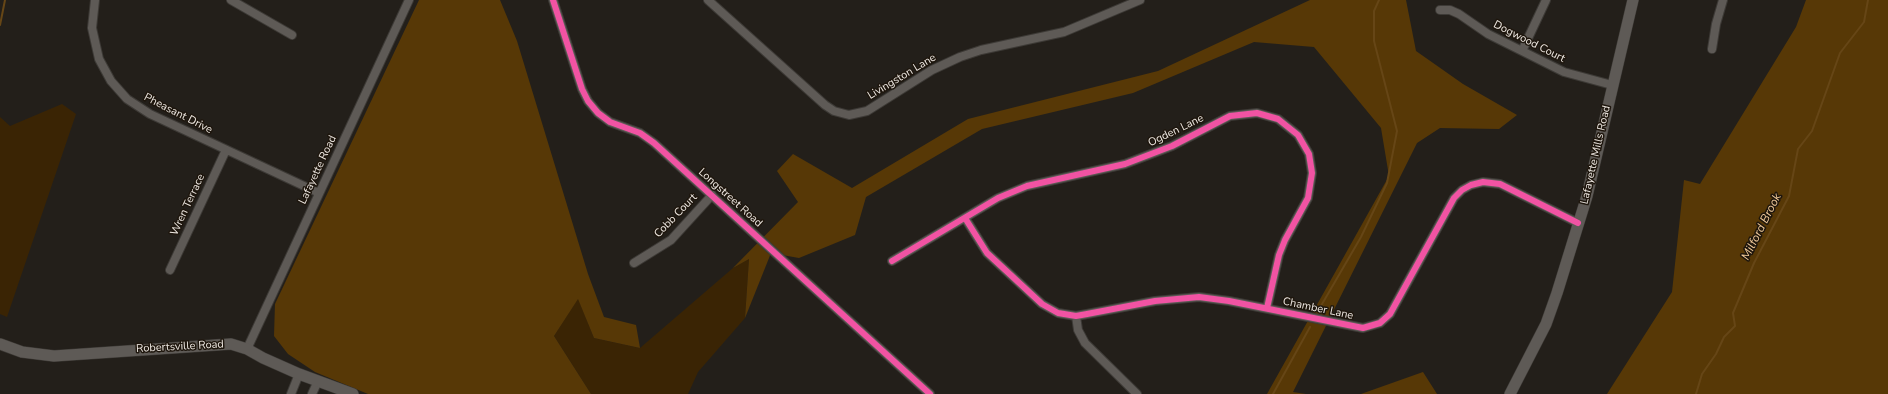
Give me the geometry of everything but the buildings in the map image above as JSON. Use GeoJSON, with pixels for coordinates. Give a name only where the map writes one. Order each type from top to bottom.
{"type":"FeatureCollection","features":[{"type":"Feature","properties":{"kind":"street","name":"Pheasant Drive"},"geometry":{"type":"LineString","coordinates":[[95,0],[92,28],[102,66],[117,88],[132,103],[150,114],[319,193]]}},
{"type":"Feature","properties":{"kind":"street"},"geometry":{"type":"LineString","coordinates":[[231,0],[292,35]]}},
{"type":"Feature","properties":{"kind":"street","name":"Lafayette Road"},"geometry":{"type":"LineString","coordinates":[[247,349],[409,0]]}},
{"type":"Feature","properties":{"kind":"street","name":"Longstreet Road"},"geometry":{"type":"LineString","coordinates":[[553,0],[582,89],[592,107],[610,122],[640,133],[654,143],[930,394]]}},
{"type":"Feature","properties":{"kind":"street","name":"Livingston Lane"},"geometry":{"type":"LineString","coordinates":[[708,0],[824,105],[834,111],[849,115],[867,111],[932,70],[960,57],[982,50],[1064,32],[1140,0]]}},
{"type":"Feature","properties":{"kind":"street"},"geometry":{"type":"LineString","coordinates":[[1522,51],[1546,0]]}},
{"type":"Feature","properties":{"kind":"street","name":"Lafayette Mills Road"},"geometry":{"type":"LineString","coordinates":[[1510,394],[1551,311],[1586,196],[1633,0]]}},
{"type":"Feature","properties":{"kind":"street"},"geometry":{"type":"LineString","coordinates":[[1712,49],[1716,24],[1723,0]]}},
{"type":"Feature","properties":{"kind":"street","name":"Dogwood Court"},"geometry":{"type":"LineString","coordinates":[[1440,10],[1450,10],[1459,14],[1488,34],[1564,72],[1612,84]]}},
{"type":"Feature","properties":{"kind":"street","name":"Ogden Lane"},"geometry":{"type":"LineString","coordinates":[[892,261],[998,198],[1027,186],[1125,164],[1150,156],[1230,116],[1249,112],[1269,115],[1286,124],[1298,135],[1309,154],[1312,173],[1308,198],[1285,240],[1279,255],[1268,308]]}},
{"type":"Feature","properties":{"kind":"street","name":"Wren Terrace"},"geometry":{"type":"LineString","coordinates":[[170,270],[226,150]]}},
{"type":"Feature","properties":{"kind":"street","name":"Chamber Lane"},"geometry":{"type":"LineString","coordinates":[[965,218],[987,253],[1042,304],[1058,313],[1076,316],[1180,298],[1215,298],[1268,308],[1356,328],[1370,327],[1380,323],[1394,309],[1454,198],[1462,190],[1476,183],[1491,182],[1500,184],[1578,224]]}},
{"type":"Feature","properties":{"kind":"street","name":"Cobb Court"},"geometry":{"type":"LineString","coordinates":[[634,263],[671,240],[712,195]]}},
{"type":"Feature","properties":{"kind":"street"},"geometry":{"type":"LineString","coordinates":[[1076,316],[1078,330],[1085,343],[1137,394]]}},
{"type":"Feature","properties":{"kind":"street","name":"Robertsville Road"},"geometry":{"type":"LineString","coordinates":[[0,344],[22,352],[54,356],[210,344],[231,344],[247,349],[299,374],[353,394]]}},
{"type":"Feature","properties":{"kind":"street"},"geometry":{"type":"LineString","coordinates":[[291,394],[299,374]]}},
{"type":"Feature","properties":{"kind":"street"},"geometry":{"type":"LineString","coordinates":[[312,394],[318,381]]}},
{"type":"Feature","properties":{"kind":"shaded area"},"geometry":{"type":"Polygon","coordinates":[[[419,0],[500,0],[517,41],[588,274],[604,317],[636,325],[640,348],[594,338],[578,299],[554,336],[591,394],[368,394],[315,372],[288,354],[274,336],[275,304],[419,0]]]}},
{"type":"Feature","properties":{"kind":"shaded area"},"geometry":{"type":"Polygon","coordinates":[[[1310,0],[1406,0],[1416,51],[1463,84],[1517,115],[1499,129],[1440,128],[1417,143],[1293,392],[1306,394],[1267,394],[1389,176],[1381,128],[1314,47],[1254,42],[1133,93],[982,129],[866,197],[855,235],[799,258],[771,253],[745,318],[749,259],[733,268],[798,202],[777,171],[793,154],[852,188],[968,119],[1158,71],[1310,0]]]}},
{"type":"Feature","properties":{"kind":"shaded area"},"geometry":{"type":"Polygon","coordinates":[[[1806,0],[1888,0],[1888,394],[1607,394],[1672,292],[1684,180],[1700,184],[1796,27],[1806,0]]]}},
{"type":"Feature","properties":{"kind":"shaded area"},"geometry":{"type":"Polygon","coordinates":[[[62,104],[76,114],[7,317],[0,314],[0,117],[10,126],[62,104]]]}},
{"type":"Feature","properties":{"kind":"shaded area"},"geometry":{"type":"Polygon","coordinates":[[[749,259],[745,318],[698,372],[688,394],[591,394],[554,336],[578,298],[594,338],[640,348],[733,268],[749,259]]]}},
{"type":"Feature","properties":{"kind":"shaded area"},"geometry":{"type":"Polygon","coordinates":[[[1423,372],[1437,394],[1361,394],[1423,372]]]}},
{"type":"Feature","properties":{"kind":"waterway"},"geometry":{"type":"LineString","coordinates":[[0,25],[5,0]]}},
{"type":"Feature","properties":{"kind":"waterway"},"geometry":{"type":"LineString","coordinates":[[1318,311],[1361,237],[1387,183],[1397,131],[1374,41],[1374,11],[1379,0]]}},
{"type":"Feature","properties":{"kind":"waterway","name":"Milford Brook"},"geometry":{"type":"LineString","coordinates":[[1696,394],[1702,374],[1716,354],[1724,337],[1735,326],[1733,313],[1754,263],[1789,196],[1798,149],[1812,131],[1840,53],[1864,22],[1868,0]]}},
{"type":"Feature","properties":{"kind":"waterway"},"geometry":{"type":"LineString","coordinates":[[1273,394],[1310,327]]}},
{"type":"Feature","properties":{"kind":"cycle path"},"geometry":{"type":"LineString","coordinates":[[553,0],[582,89],[588,101],[598,113],[610,122],[640,133],[654,143],[930,394]]}},
{"type":"Feature","properties":{"kind":"cycle path"},"geometry":{"type":"LineString","coordinates":[[892,261],[998,198],[1027,186],[1125,164],[1172,146],[1230,116],[1257,113],[1278,119],[1298,135],[1309,154],[1312,173],[1308,198],[1285,240],[1279,255],[1267,308]]}},
{"type":"Feature","properties":{"kind":"cycle path"},"geometry":{"type":"LineString","coordinates":[[965,218],[987,253],[1042,304],[1058,313],[1076,316],[1155,301],[1199,297],[1229,301],[1363,328],[1380,323],[1390,314],[1454,198],[1462,190],[1471,185],[1483,182],[1500,184],[1578,223]]}}]}
